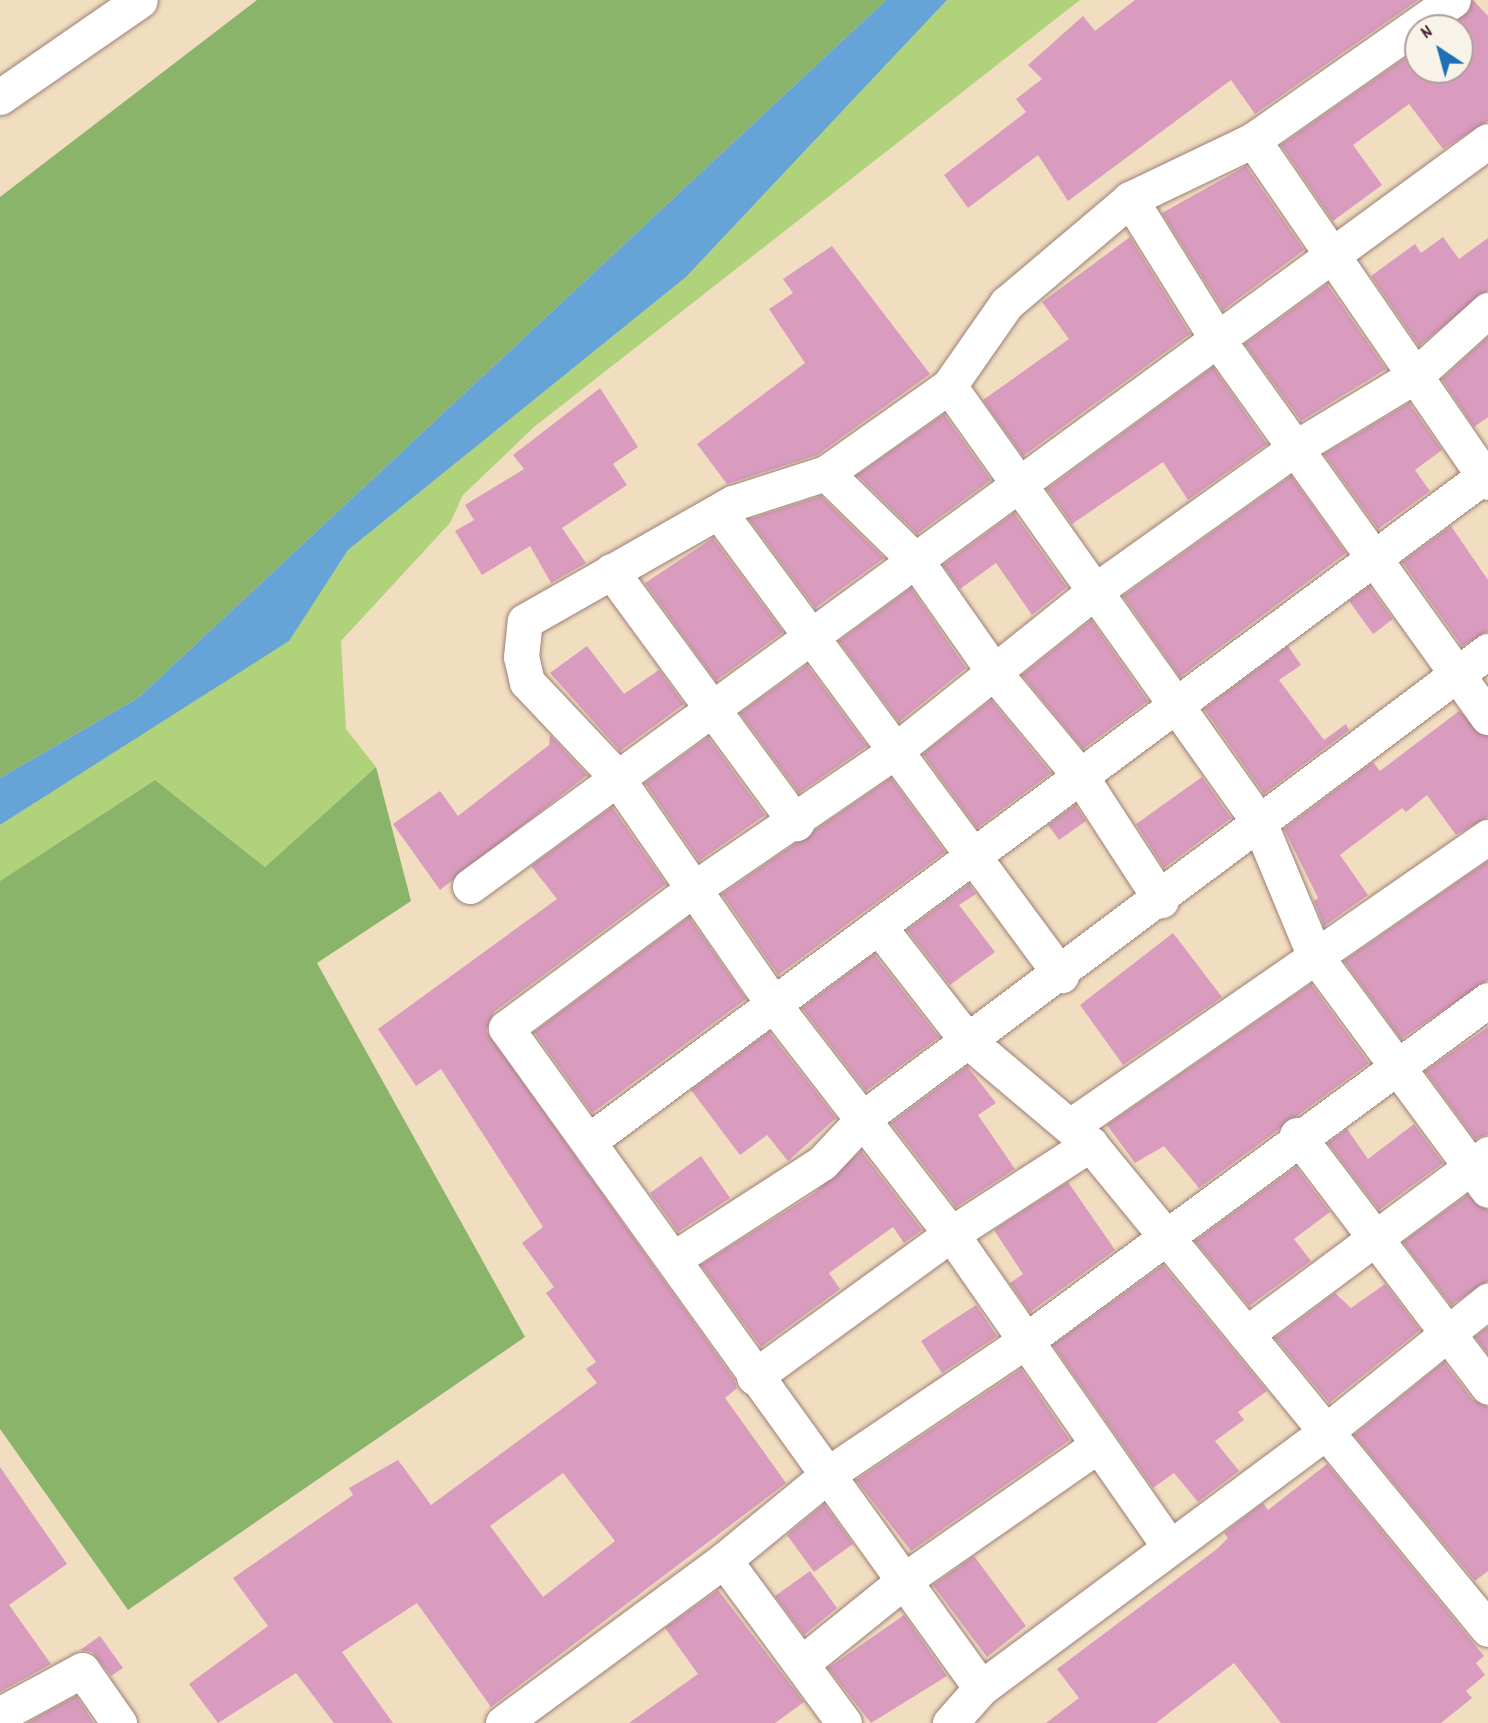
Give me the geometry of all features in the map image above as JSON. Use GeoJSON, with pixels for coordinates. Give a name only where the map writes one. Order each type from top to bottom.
{"type":"FeatureCollection","features":[{"type":"Feature","properties":{"kind":"street"},"geometry":{"type":"LineString","coordinates":[[0,97],[140,0]]}},
{"type":"Feature","properties":{"kind":"street"},"geometry":{"type":"LineString","coordinates":[[1169,1546],[1095,1447],[951,1234],[864,1117],[774,1005],[614,774],[527,682],[521,657],[524,621],[719,512],[826,473],[948,386],[1007,303],[1130,199],[1253,140],[1452,0]]}},
{"type":"Feature","properties":{"kind":"street"},"geometry":{"type":"LineString","coordinates":[[589,1141],[1376,556],[1487,477],[1336,253],[1253,140]]}},
{"type":"Feature","properties":{"kind":"street"},"geometry":{"type":"LineString","coordinates":[[470,886],[614,774],[814,637],[1488,141]]}},
{"type":"Feature","properties":{"kind":"street"},"geometry":{"type":"LineString","coordinates":[[1130,199],[1217,339],[1376,556],[1488,717]]}},
{"type":"Feature","properties":{"kind":"street"},"geometry":{"type":"LineString","coordinates":[[981,1688],[831,1472],[754,1377],[675,1258],[506,1028],[692,890],[796,823],[895,751],[996,675],[1092,593],[1297,447],[1416,375],[1488,310]]}},
{"type":"Feature","properties":{"kind":"street"},"geometry":{"type":"LineString","coordinates":[[948,386],[1017,488],[1259,822],[1314,954],[1396,1065],[1482,1170],[1246,1334]]}},
{"type":"Feature","properties":{"kind":"street"},"geometry":{"type":"LineString","coordinates":[[826,473],[917,562],[996,675],[1081,777],[1161,900]]}},
{"type":"Feature","properties":{"kind":"street"},"geometry":{"type":"LineString","coordinates":[[719,512],[814,637],[1061,975]]}},
{"type":"Feature","properties":{"kind":"street"},"geometry":{"type":"LineString","coordinates":[[611,571],[710,710],[796,823]]}},
{"type":"Feature","properties":{"kind":"street"},"geometry":{"type":"LineString","coordinates":[[675,1258],[822,1163],[864,1117],[967,1040],[1061,975],[1259,822],[1488,651]]}},
{"type":"Feature","properties":{"kind":"street"},"geometry":{"type":"LineString","coordinates":[[754,1377],[951,1234],[1314,954],[1488,837]]}},
{"type":"Feature","properties":{"kind":"street"},"geometry":{"type":"LineString","coordinates":[[879,927],[967,1040],[1081,1134],[1328,1430],[1488,1629]]}},
{"type":"Feature","properties":{"kind":"street"},"geometry":{"type":"LineString","coordinates":[[503,1723],[724,1560],[831,1472],[1024,1342],[1167,1237],[1297,1135],[1487,1003]]}},
{"type":"Feature","properties":{"kind":"street"},"geometry":{"type":"LineString","coordinates":[[1297,1135],[1381,1238],[1488,1387]]}},
{"type":"Feature","properties":{"kind":"street"},"geometry":{"type":"LineString","coordinates":[[950,1723],[981,1688],[1328,1430],[1446,1332],[1488,1301]]}},
{"type":"Feature","properties":{"kind":"street"},"geometry":{"type":"LineString","coordinates":[[802,1663],[906,1579],[1095,1447]]}},
{"type":"Feature","properties":{"kind":"street"},"geometry":{"type":"LineString","coordinates":[[724,1560],[845,1723]]}},
{"type":"Feature","properties":{"kind":"street"},"geometry":{"type":"LineString","coordinates":[[1,1714],[82,1670],[120,1723]]}},
{"type":"Feature","properties":{"kind":"green space"},"geometry":{"type":"Polygon","coordinates":[[[257,0],[886,0],[138,698],[0,778],[0,197],[257,0]]]}},
{"type":"Feature","properties":{"kind":"green space"},"geometry":{"type":"Polygon","coordinates":[[[947,0],[1080,0],[534,427],[463,495],[450,523],[341,641],[346,729],[376,767],[265,867],[155,780],[0,881],[0,825],[288,641],[348,550],[686,277],[947,0]]]}},
{"type":"Feature","properties":{"kind":"green space"},"geometry":{"type":"Polygon","coordinates":[[[376,767],[411,901],[317,963],[525,1337],[128,1610],[0,1429],[0,881],[155,780],[265,867],[376,767]]]}},
{"type":"Feature","properties":{"kind":"water"},"geometry":{"type":"Polygon","coordinates":[[[886,0],[947,0],[686,277],[348,550],[289,641],[0,825],[0,778],[138,698],[886,0]]]}},
{"type":"Feature","properties":{"kind":"building"},"geometry":{"type":"Polygon","coordinates":[[[1135,0],[1418,0],[1255,114],[1231,80],[1068,201],[1038,155],[968,208],[944,175],[1026,112],[1016,99],[1042,79],[1028,65],[1083,16],[1095,31],[1135,0]]]}},
{"type":"Feature","properties":{"kind":"building"},"geometry":{"type":"Polygon","coordinates":[[[1473,0],[1488,16],[1488,121],[1443,149],[1409,104],[1353,145],[1382,185],[1333,221],[1281,145],[1404,59],[1404,84],[1474,84],[1474,14],[1460,14],[1473,0]]]}},
{"type":"Feature","properties":{"kind":"building"},"geometry":{"type":"Polygon","coordinates":[[[1246,166],[1304,250],[1223,310],[1162,213],[1246,166]]]}},
{"type":"Feature","properties":{"kind":"building"},"geometry":{"type":"Polygon","coordinates":[[[1130,237],[1190,334],[1023,456],[983,400],[1069,339],[1042,302],[1130,237]]]}},
{"type":"Feature","properties":{"kind":"building"},"geometry":{"type":"Polygon","coordinates":[[[1443,237],[1459,259],[1488,238],[1488,290],[1419,346],[1371,276],[1415,244],[1421,253],[1443,237]]]}},
{"type":"Feature","properties":{"kind":"building"},"geometry":{"type":"Polygon","coordinates":[[[832,246],[930,374],[817,455],[727,484],[697,444],[805,363],[769,309],[793,293],[783,279],[832,246]]]}},
{"type":"Feature","properties":{"kind":"building"},"geometry":{"type":"Polygon","coordinates":[[[1327,284],[1386,369],[1301,421],[1245,344],[1327,284]]]}},
{"type":"Feature","properties":{"kind":"building"},"geometry":{"type":"Polygon","coordinates":[[[1488,337],[1488,417],[1474,427],[1442,379],[1488,337]]]}},
{"type":"Feature","properties":{"kind":"building"},"geometry":{"type":"Polygon","coordinates":[[[1213,367],[1267,444],[1188,500],[1163,462],[1072,524],[1047,489],[1213,367]]]}},
{"type":"Feature","properties":{"kind":"building"},"geometry":{"type":"Polygon","coordinates":[[[600,388],[638,447],[613,464],[627,485],[562,528],[586,563],[551,583],[530,546],[482,575],[455,531],[474,520],[465,505],[524,469],[513,455],[600,388]]]}},
{"type":"Feature","properties":{"kind":"building"},"geometry":{"type":"Polygon","coordinates":[[[1409,403],[1442,450],[1415,470],[1430,491],[1378,529],[1324,454],[1409,403]]]}},
{"type":"Feature","properties":{"kind":"building"},"geometry":{"type":"Polygon","coordinates":[[[944,414],[991,480],[917,534],[857,475],[944,414]]]}},
{"type":"Feature","properties":{"kind":"building"},"geometry":{"type":"Polygon","coordinates":[[[1291,476],[1346,553],[1180,677],[1123,596],[1291,476]]]}},
{"type":"Feature","properties":{"kind":"building"},"geometry":{"type":"Polygon","coordinates":[[[821,496],[884,558],[815,608],[749,519],[821,496]]]}},
{"type":"Feature","properties":{"kind":"building"},"geometry":{"type":"Polygon","coordinates":[[[1014,513],[1067,587],[1032,615],[996,563],[960,589],[943,565],[1014,513]]]}},
{"type":"Feature","properties":{"kind":"building"},"geometry":{"type":"Polygon","coordinates":[[[1451,526],[1488,580],[1488,631],[1462,646],[1402,562],[1451,526]]]}},
{"type":"Feature","properties":{"kind":"building"},"geometry":{"type":"Polygon","coordinates":[[[713,538],[783,632],[716,681],[645,583],[713,538]]]}},
{"type":"Feature","properties":{"kind":"building"},"geometry":{"type":"Polygon","coordinates":[[[1369,586],[1393,619],[1373,634],[1349,601],[1369,586]]]}},
{"type":"Feature","properties":{"kind":"building"},"geometry":{"type":"Polygon","coordinates":[[[911,588],[966,668],[899,722],[839,641],[911,588]]]}},
{"type":"Feature","properties":{"kind":"building"},"geometry":{"type":"Polygon","coordinates":[[[1091,620],[1148,701],[1083,749],[1022,675],[1091,620]]]}},
{"type":"Feature","properties":{"kind":"building"},"geometry":{"type":"Polygon","coordinates":[[[587,646],[624,694],[659,670],[684,704],[620,751],[550,673],[587,646]]]}},
{"type":"Feature","properties":{"kind":"building"},"geometry":{"type":"Polygon","coordinates":[[[1288,646],[1301,665],[1279,680],[1324,740],[1346,724],[1349,730],[1264,794],[1204,709],[1288,646]]]}},
{"type":"Feature","properties":{"kind":"building"},"geometry":{"type":"Polygon","coordinates":[[[807,665],[867,746],[799,793],[740,713],[807,665]]]}},
{"type":"Feature","properties":{"kind":"building"},"geometry":{"type":"Polygon","coordinates":[[[991,700],[1051,773],[977,828],[923,754],[991,700]]]}},
{"type":"Feature","properties":{"kind":"building"},"geometry":{"type":"Polygon","coordinates":[[[1459,711],[1488,737],[1488,817],[1456,835],[1427,795],[1406,812],[1402,808],[1340,855],[1368,895],[1324,926],[1314,901],[1318,898],[1284,829],[1373,762],[1380,771],[1459,711]]]}},
{"type":"Feature","properties":{"kind":"building"},"geometry":{"type":"Polygon","coordinates":[[[550,735],[587,775],[440,890],[393,824],[440,791],[458,816],[549,745],[550,735]]]}},
{"type":"Feature","properties":{"kind":"building"},"geometry":{"type":"Polygon","coordinates":[[[708,737],[765,815],[699,861],[645,783],[708,737]]]}},
{"type":"Feature","properties":{"kind":"building"},"geometry":{"type":"Polygon","coordinates":[[[1202,777],[1231,818],[1164,868],[1136,824],[1202,777]]]}},
{"type":"Feature","properties":{"kind":"building"},"geometry":{"type":"Polygon","coordinates":[[[891,778],[945,852],[778,975],[722,894],[891,778]]]}},
{"type":"Feature","properties":{"kind":"building"},"geometry":{"type":"Polygon","coordinates":[[[1075,805],[1086,821],[1059,840],[1048,825],[1075,805]]]}},
{"type":"Feature","properties":{"kind":"building"},"geometry":{"type":"Polygon","coordinates":[[[612,807],[666,884],[494,1012],[486,1031],[734,1379],[737,1388],[725,1398],[786,1483],[491,1707],[417,1603],[342,1652],[393,1723],[334,1723],[296,1673],[218,1723],[189,1684],[268,1626],[233,1578],[353,1495],[349,1488],[398,1460],[431,1505],[597,1383],[586,1369],[596,1362],[546,1293],[554,1287],[522,1243],[543,1227],[441,1069],[416,1086],[378,1029],[557,899],[531,866],[612,807]],[[563,1473],[490,1526],[543,1597],[615,1541],[563,1473]]]}},
{"type":"Feature","properties":{"kind":"building"},"geometry":{"type":"Polygon","coordinates":[[[1488,861],[1488,980],[1401,1039],[1344,961],[1488,861]]]}},
{"type":"Feature","properties":{"kind":"building"},"geometry":{"type":"Polygon","coordinates":[[[969,884],[976,894],[959,905],[995,952],[950,985],[907,930],[969,884]]]}},
{"type":"Feature","properties":{"kind":"building"},"geometry":{"type":"Polygon","coordinates":[[[689,917],[746,999],[592,1113],[534,1032],[689,917]]]}},
{"type":"Feature","properties":{"kind":"building"},"geometry":{"type":"Polygon","coordinates":[[[1173,933],[1222,997],[1123,1065],[1080,1005],[1173,933]]]}},
{"type":"Feature","properties":{"kind":"building"},"geometry":{"type":"Polygon","coordinates":[[[874,954],[939,1037],[866,1091],[802,1008],[874,954]]]}},
{"type":"Feature","properties":{"kind":"building"},"geometry":{"type":"Polygon","coordinates":[[[1311,984],[1369,1063],[1199,1188],[1164,1146],[1135,1163],[1107,1125],[1311,984]]]}},
{"type":"Feature","properties":{"kind":"building"},"geometry":{"type":"Polygon","coordinates":[[[1488,1027],[1488,1134],[1475,1139],[1425,1071],[1488,1027]]]}},
{"type":"Feature","properties":{"kind":"building"},"geometry":{"type":"Polygon","coordinates":[[[769,1032],[836,1118],[788,1161],[767,1135],[740,1155],[691,1090],[769,1032]]]}},
{"type":"Feature","properties":{"kind":"building"},"geometry":{"type":"Polygon","coordinates":[[[967,1066],[996,1103],[978,1115],[1015,1169],[956,1207],[891,1123],[967,1066]]]}},
{"type":"Feature","properties":{"kind":"building"},"geometry":{"type":"Polygon","coordinates":[[[1414,1124],[1443,1163],[1379,1210],[1328,1143],[1347,1129],[1368,1159],[1414,1124]]]}},
{"type":"Feature","properties":{"kind":"building"},"geometry":{"type":"Polygon","coordinates":[[[861,1151],[922,1230],[904,1243],[893,1227],[829,1273],[840,1289],[761,1347],[701,1265],[813,1194],[861,1151]]]}},
{"type":"Feature","properties":{"kind":"building"},"geometry":{"type":"Polygon","coordinates":[[[701,1156],[730,1198],[678,1232],[650,1193],[701,1156]]]}},
{"type":"Feature","properties":{"kind":"building"},"geometry":{"type":"Polygon","coordinates":[[[1296,1167],[1330,1212],[1294,1239],[1311,1261],[1249,1306],[1195,1241],[1296,1167]]]}},
{"type":"Feature","properties":{"kind":"building"},"geometry":{"type":"Polygon","coordinates":[[[1068,1182],[1115,1250],[1030,1312],[1010,1283],[1023,1274],[994,1230],[1068,1182]]]}},
{"type":"Feature","properties":{"kind":"building"},"geometry":{"type":"Polygon","coordinates":[[[1467,1195],[1488,1210],[1488,1281],[1451,1305],[1403,1242],[1467,1195]]]}},
{"type":"Feature","properties":{"kind":"building"},"geometry":{"type":"Polygon","coordinates":[[[1163,1265],[1267,1391],[1238,1412],[1244,1420],[1215,1441],[1239,1471],[1198,1502],[1174,1473],[1153,1488],[1053,1345],[1163,1265]]]}},
{"type":"Feature","properties":{"kind":"building"},"geometry":{"type":"Polygon","coordinates":[[[1385,1284],[1420,1330],[1329,1403],[1275,1338],[1335,1293],[1351,1308],[1385,1284]]]}},
{"type":"Feature","properties":{"kind":"building"},"geometry":{"type":"Polygon","coordinates":[[[976,1305],[997,1336],[942,1373],[921,1341],[976,1305]]]}},
{"type":"Feature","properties":{"kind":"building"},"geometry":{"type":"Polygon","coordinates":[[[1488,1327],[1488,1354],[1475,1337],[1488,1327]]]}},
{"type":"Feature","properties":{"kind":"building"},"geometry":{"type":"Polygon","coordinates":[[[1444,1362],[1472,1399],[1488,1407],[1488,1571],[1475,1581],[1354,1435],[1444,1362]]]}},
{"type":"Feature","properties":{"kind":"building"},"geometry":{"type":"Polygon","coordinates":[[[1021,1369],[1070,1440],[911,1551],[856,1480],[1021,1369]]]}},
{"type":"Feature","properties":{"kind":"building"},"geometry":{"type":"Polygon","coordinates":[[[1327,1464],[1484,1656],[1476,1663],[1485,1675],[1466,1691],[1472,1698],[1441,1723],[1281,1723],[1234,1663],[1156,1723],[1046,1723],[1079,1698],[1057,1669],[1217,1549],[1228,1538],[1224,1533],[1263,1503],[1268,1510],[1327,1464]]]}},
{"type":"Feature","properties":{"kind":"building"},"geometry":{"type":"Polygon","coordinates":[[[0,1467],[67,1564],[9,1605],[51,1664],[0,1692],[0,1467]]]}},
{"type":"Feature","properties":{"kind":"building"},"geometry":{"type":"Polygon","coordinates":[[[824,1504],[853,1544],[814,1572],[787,1535],[824,1504]]]}},
{"type":"Feature","properties":{"kind":"building"},"geometry":{"type":"Polygon","coordinates":[[[974,1556],[1026,1626],[987,1657],[933,1585],[974,1556]]]}},
{"type":"Feature","properties":{"kind":"building"},"geometry":{"type":"Polygon","coordinates":[[[810,1571],[837,1608],[804,1635],[775,1596],[810,1571]]]}},
{"type":"Feature","properties":{"kind":"building"},"geometry":{"type":"Polygon","coordinates":[[[718,1590],[804,1702],[775,1723],[629,1723],[698,1674],[665,1628],[718,1590]]]}},
{"type":"Feature","properties":{"kind":"building"},"geometry":{"type":"Polygon","coordinates":[[[904,1615],[947,1676],[871,1723],[828,1668],[904,1615]]]}},
{"type":"Feature","properties":{"kind":"building"},"geometry":{"type":"Polygon","coordinates":[[[100,1636],[123,1668],[111,1676],[92,1652],[80,1650],[100,1636]]]}},
{"type":"Feature","properties":{"kind":"building"},"geometry":{"type":"Polygon","coordinates":[[[76,1696],[94,1723],[27,1723],[76,1696]]]}}]}
